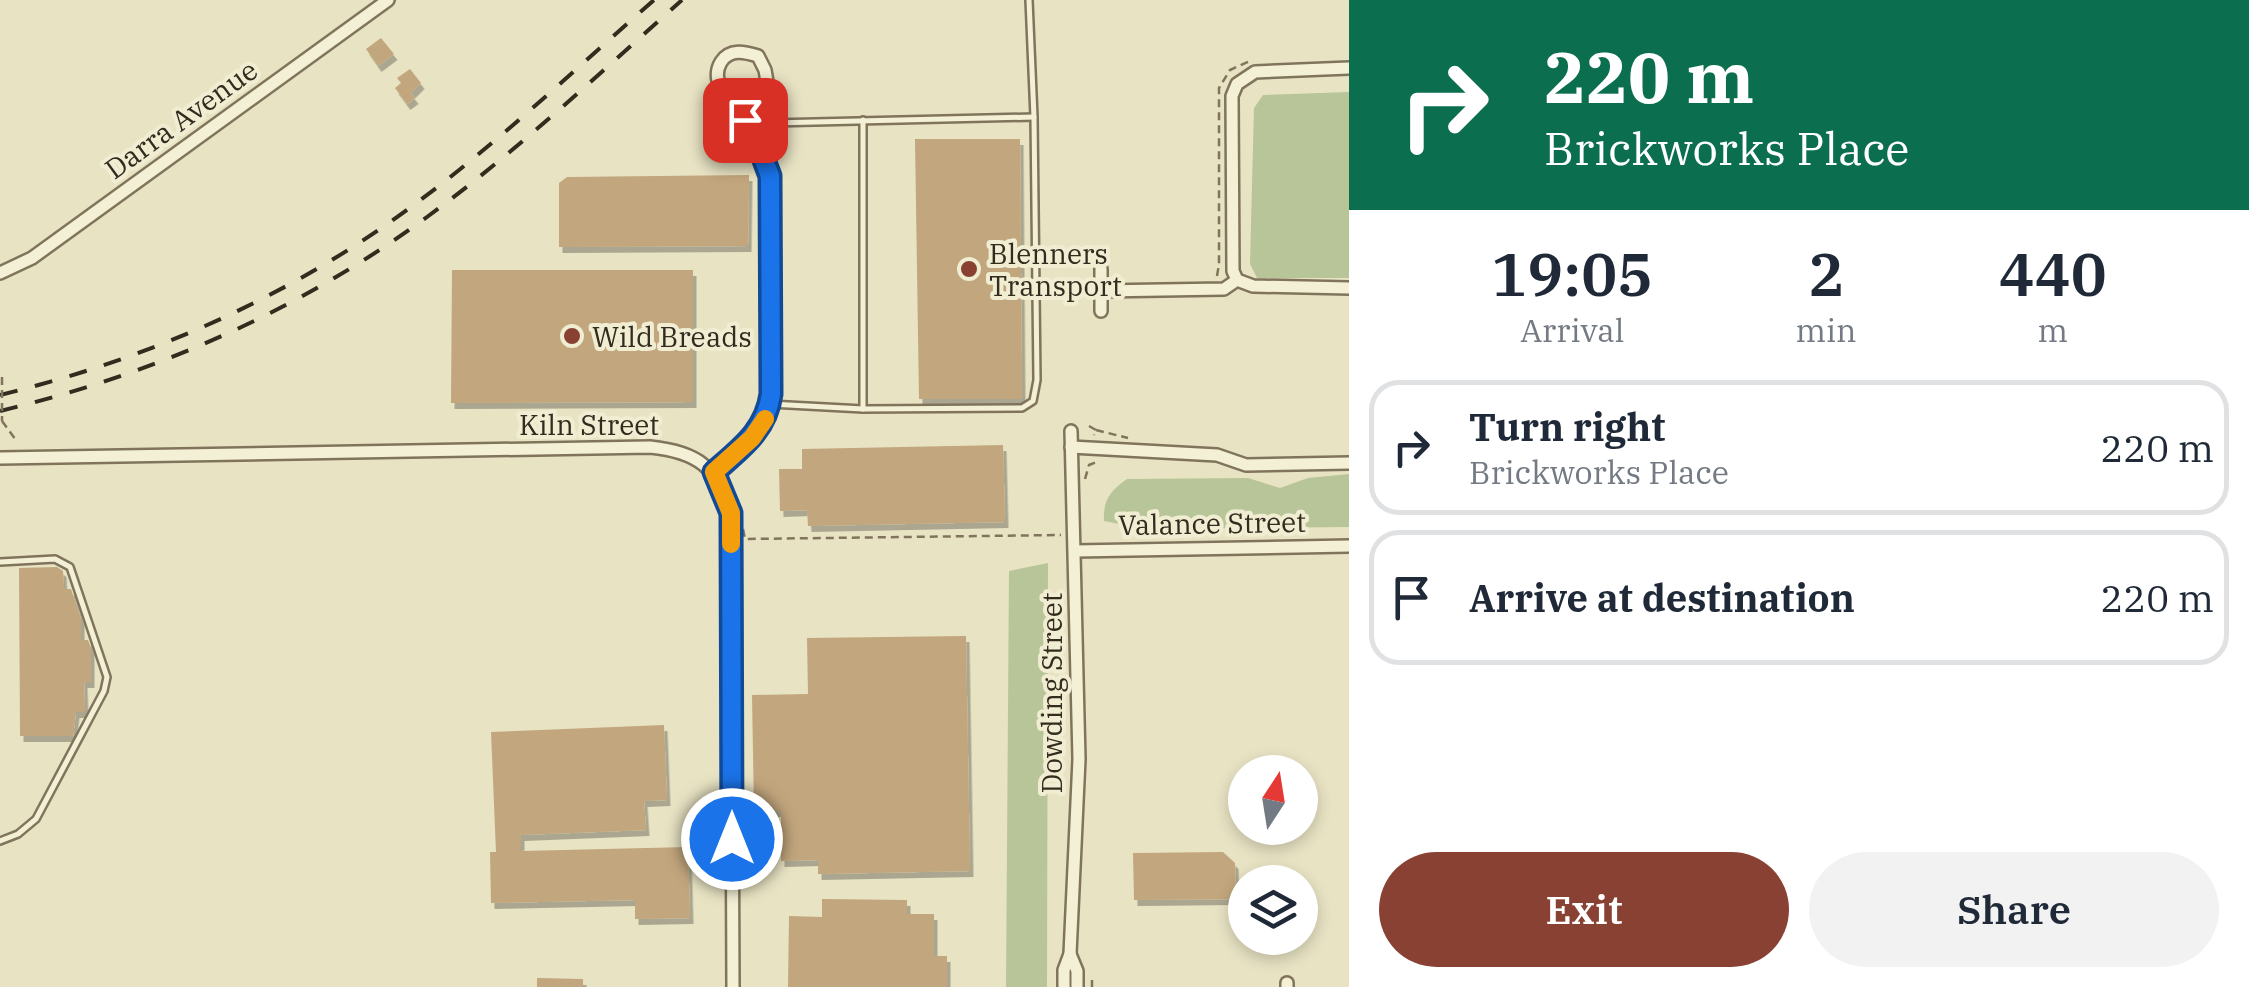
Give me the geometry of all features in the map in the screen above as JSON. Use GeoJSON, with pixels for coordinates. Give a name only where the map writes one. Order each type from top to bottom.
{"type":"FeatureCollection","features":[{"type":"Feature","properties":{"kind":"street","name":"Darra Avenue"},"geometry":{"type":"LineString","coordinates":[[0,273],[32,258],[388,0]]}},
{"type":"Feature","properties":{"kind":"street"},"geometry":{"type":"LineString","coordinates":[[733,987],[731,529],[728,502],[714,472],[752,438],[770,404],[770,176],[769,93],[758,56],[740,51],[720,63],[717,76],[721,89],[756,139],[770,176]]}},
{"type":"Feature","properties":{"kind":"street"},"geometry":{"type":"LineString","coordinates":[[1349,68],[1255,72],[1237,84],[1232,96],[1232,271],[1237,280],[1253,286],[1349,288]]}},
{"type":"Feature","properties":{"kind":"street"},"geometry":{"type":"LineString","coordinates":[[1101,269],[1101,311]]}},
{"type":"Feature","properties":{"kind":"street"},"geometry":{"type":"LineString","coordinates":[[1101,292],[1224,289],[1237,280]]}},
{"type":"Feature","properties":{"kind":"street","name":"Dowding Street"},"geometry":{"type":"LineString","coordinates":[[1064,987],[1064,970],[1070,954],[1079,759],[1071,432]]}},
{"type":"Feature","properties":{"kind":"street","name":"Kiln Street"},"geometry":{"type":"LineString","coordinates":[[0,458],[650,447],[679,450],[714,472]]}},
{"type":"Feature","properties":{"kind":"street"},"geometry":{"type":"LineString","coordinates":[[1072,447],[1217,455],[1246,464],[1349,463]]}},
{"type":"Feature","properties":{"kind":"street","name":"Valance Street"},"geometry":{"type":"LineString","coordinates":[[1075,551],[1349,546]]}},
{"type":"Feature","properties":{"kind":"street","name":"Dowding Street"},"geometry":{"type":"LineString","coordinates":[[1070,954],[1077,971],[1077,987]]}},
{"type":"Feature","properties":{"kind":"lane"},"geometry":{"type":"LineString","coordinates":[[770,404],[863,409],[1022,408],[1033,401],[1037,380],[1029,0]]}},
{"type":"Feature","properties":{"kind":"lane"},"geometry":{"type":"LineString","coordinates":[[769,124],[1034,118]]}},
{"type":"Feature","properties":{"kind":"lane"},"geometry":{"type":"LineString","coordinates":[[863,120],[863,409]]}},
{"type":"Feature","properties":{"kind":"lane"},"geometry":{"type":"LineString","coordinates":[[0,562],[55,559],[70,567],[106,677],[104,692],[36,819],[18,834],[0,841]]}},
{"type":"Feature","properties":{"kind":"path"},"geometry":{"type":"LineString","coordinates":[[2,378],[2,421],[16,440]]}},
{"type":"Feature","properties":{"kind":"path"},"geometry":{"type":"LineString","coordinates":[[1085,490],[1086,469],[1093,462],[1103,461]]}},
{"type":"Feature","properties":{"kind":"path"},"geometry":{"type":"LineString","coordinates":[[731,529],[744,529],[745,539],[1074,535]]}},
{"type":"Feature","properties":{"kind":"path"},"geometry":{"type":"LineString","coordinates":[[1092,980],[1092,987]]}},
{"type":"Feature","properties":{"kind":"green space"},"geometry":{"type":"Polygon","coordinates":[[[1349,92],[1349,278],[1257,278],[1250,264],[1254,108],[1263,95],[1349,92]]]}},
{"type":"Feature","properties":{"kind":"green space"},"geometry":{"type":"Polygon","coordinates":[[[1349,474],[1349,527],[1145,529],[1104,521],[1109,497],[1127,479],[1248,478],[1280,488],[1308,478],[1349,474]]]}},
{"type":"Feature","properties":{"kind":"green space"},"geometry":{"type":"Polygon","coordinates":[[[1048,563],[1047,987],[1006,987],[1009,571],[1048,563]]]}},
{"type":"Feature","properties":{"kind":"building"},"geometry":{"type":"Polygon","coordinates":[[[381,38],[394,54],[378,66],[366,49],[381,38]]]}},
{"type":"Feature","properties":{"kind":"building"},"geometry":{"type":"Polygon","coordinates":[[[410,69],[421,83],[411,93],[415,98],[407,104],[395,88],[401,83],[397,78],[410,69]]]}},
{"type":"Feature","properties":{"kind":"building","name":"Blenners Transport"},"geometry":{"type":"Polygon","coordinates":[[[915,139],[1020,139],[1022,399],[919,399],[915,139]]]}},
{"type":"Feature","properties":{"kind":"building"},"geometry":{"type":"Polygon","coordinates":[[[749,175],[748,246],[559,247],[559,183],[567,177],[749,175]]]}},
{"type":"Feature","properties":{"kind":"building","name":"Wild Breads"},"geometry":{"type":"Polygon","coordinates":[[[452,270],[693,270],[693,402],[451,403],[452,270]]]}},
{"type":"Feature","properties":{"kind":"building"},"geometry":{"type":"Polygon","coordinates":[[[1003,445],[1005,522],[808,526],[807,510],[780,511],[779,469],[802,469],[802,449],[1003,445]]]}},
{"type":"Feature","properties":{"kind":"building"},"geometry":{"type":"Polygon","coordinates":[[[57,567],[63,571],[64,589],[71,589],[81,619],[81,640],[88,640],[91,648],[91,682],[84,682],[85,712],[76,712],[73,736],[20,736],[19,568],[57,567]]]}},
{"type":"Feature","properties":{"kind":"building"},"geometry":{"type":"Polygon","coordinates":[[[966,636],[970,871],[818,874],[818,860],[781,861],[781,811],[754,811],[752,695],[808,694],[807,638],[966,636]]]}},
{"type":"Feature","properties":{"kind":"building"},"geometry":{"type":"Polygon","coordinates":[[[664,725],[667,800],[644,801],[646,830],[521,835],[521,851],[688,847],[690,918],[635,919],[635,900],[491,903],[490,852],[496,852],[491,732],[664,725]]]}},
{"type":"Feature","properties":{"kind":"building"},"geometry":{"type":"Polygon","coordinates":[[[1223,852],[1235,863],[1228,865],[1228,899],[1134,900],[1133,853],[1223,852]]]}},
{"type":"Feature","properties":{"kind":"building"},"geometry":{"type":"Polygon","coordinates":[[[822,899],[907,900],[907,914],[934,914],[934,956],[947,956],[947,987],[788,987],[789,916],[822,917],[822,899]]]}},
{"type":"Feature","properties":{"kind":"building"},"geometry":{"type":"Polygon","coordinates":[[[537,978],[583,979],[583,987],[537,987],[537,978]]]}},
{"type":"Feature","properties":{"kind":"railway"},"geometry":{"type":"LineString","coordinates":[[0,395],[100,366],[198,329],[245,308],[336,257],[452,176],[654,0]]}},
{"type":"Feature","properties":{"kind":"railway"},"geometry":{"type":"LineString","coordinates":[[0,411],[169,358],[328,282],[427,217],[493,166],[682,0]]}},
{"type":"Feature","properties":{"kind":"slow traffic"},"geometry":{"type":"LineString","coordinates":[[731,544],[731,513],[714,472],[752,438],[765,419]]}},
{"type":"Feature","properties":{"kind":"place","name":"Blenners Transport"},"geometry":{"type":"Point","coordinates":[969,269]}},
{"type":"Feature","properties":{"kind":"place","name":"Wild Breads"},"geometry":{"type":"Point","coordinates":[572,336]}},
{"type":"Feature","properties":{"kind":"route"},"geometry":{"type":"LineString","coordinates":[[732,839],[731,513],[714,472],[763,423],[771,394],[770,176],[745,120]]}}]}
